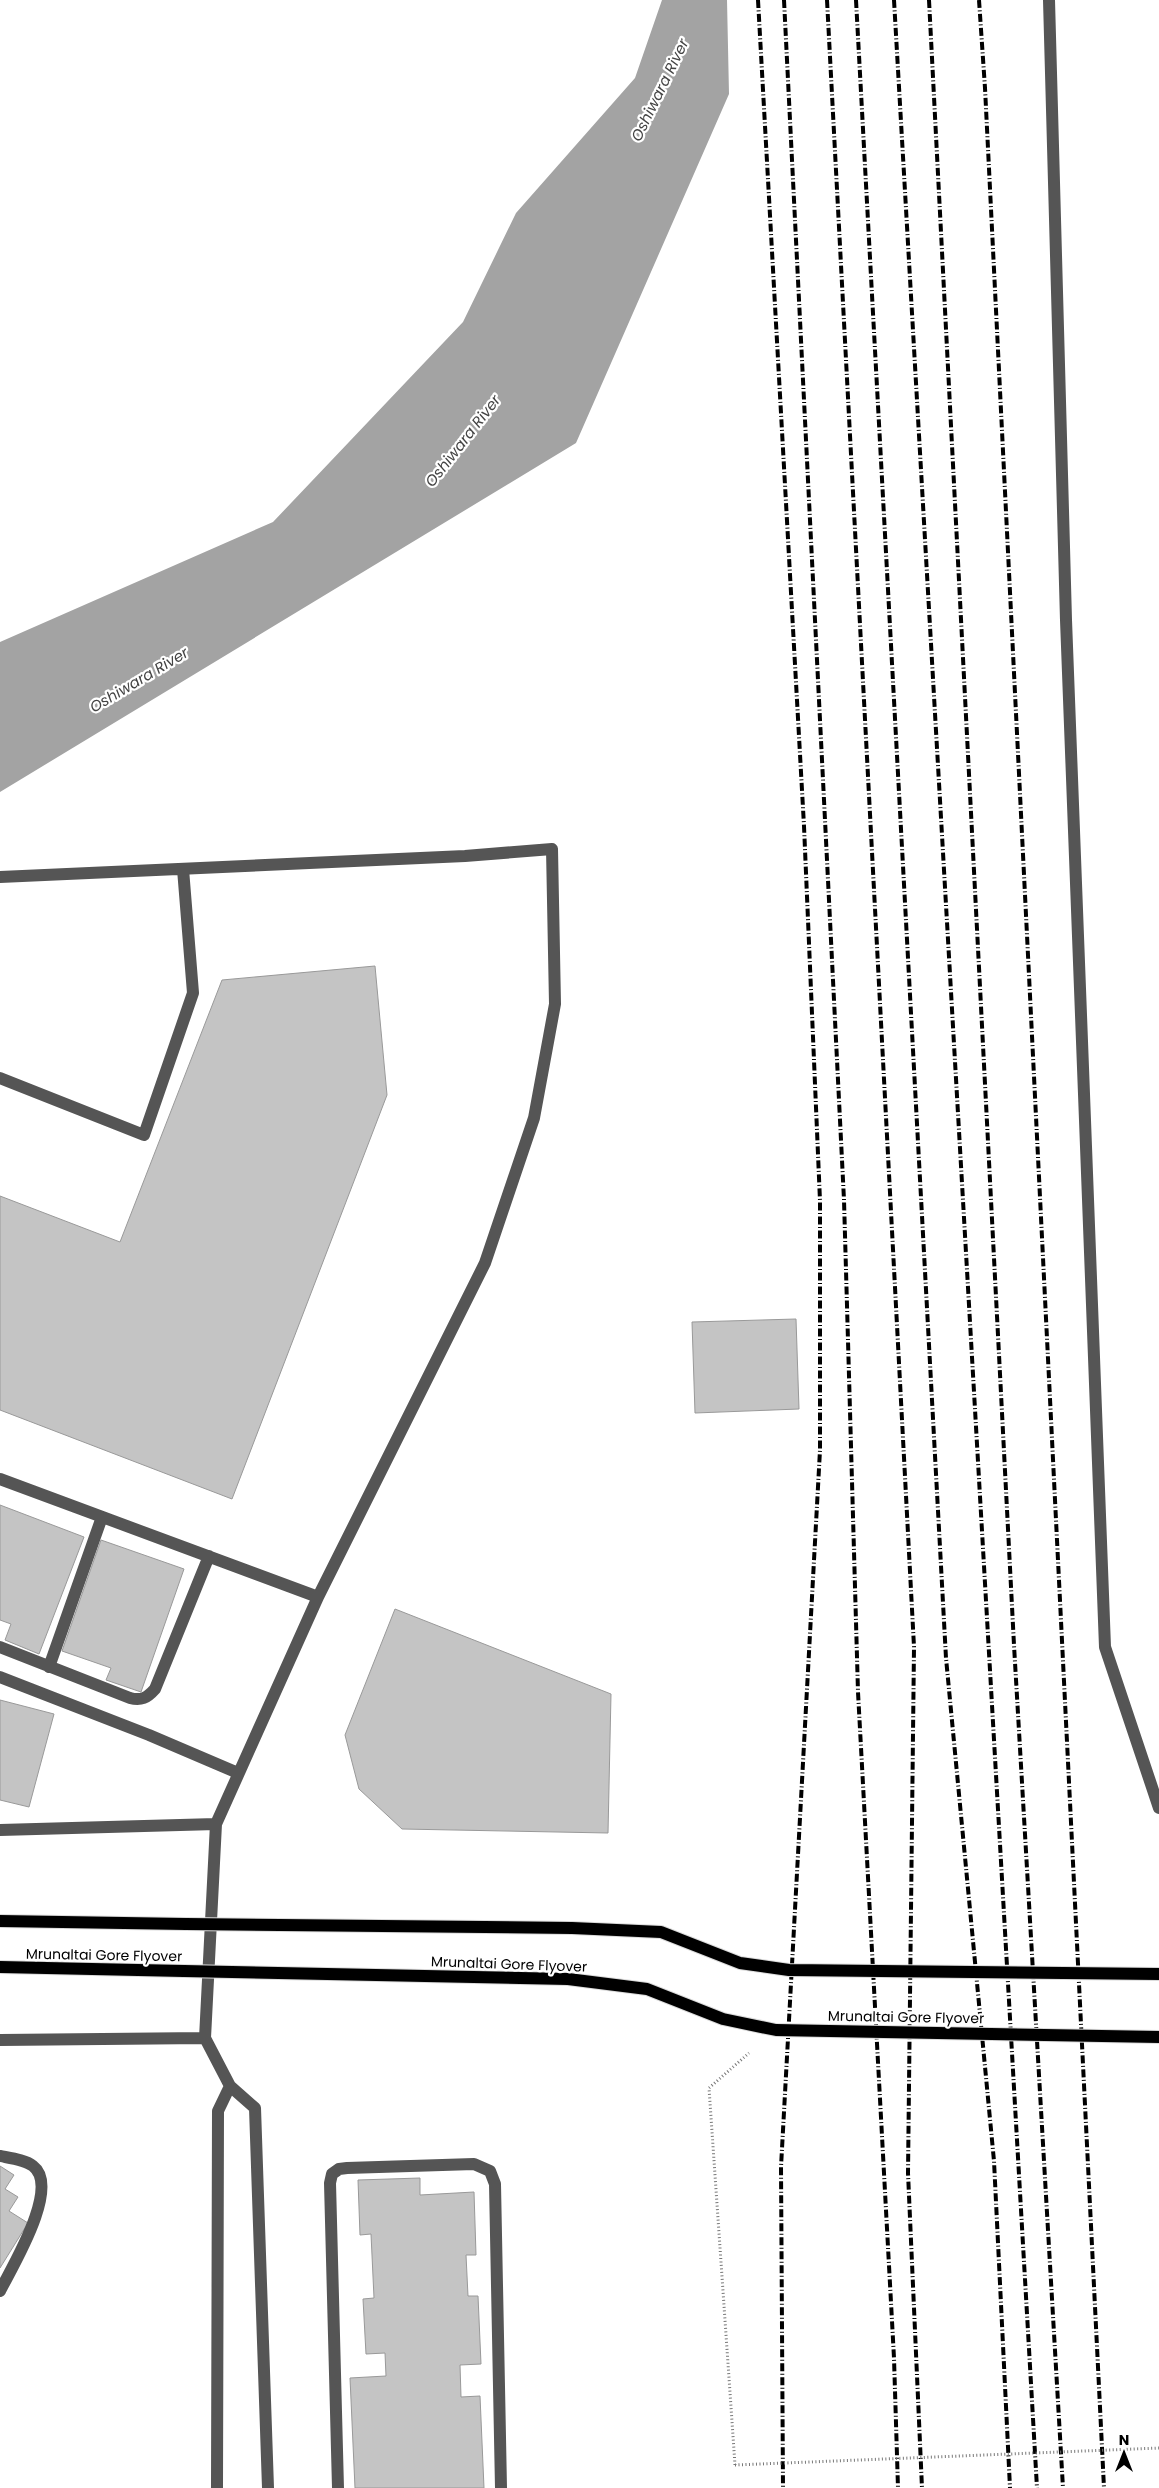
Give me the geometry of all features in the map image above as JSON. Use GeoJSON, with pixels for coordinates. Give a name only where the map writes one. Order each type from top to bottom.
{"type":"FeatureCollection","features":[{"type":"Feature","properties":{"kind":"main road"},"geometry":{"type":"LineString","coordinates":[[0,1921],[572,1928],[661,1932],[740,1963],[789,1970],[1159,1974]]}},
{"type":"Feature","properties":{"kind":"main road","name":"Mrunaltai Gore Flyover"},"geometry":{"type":"LineString","coordinates":[[0,1968],[568,1979],[647,1989],[723,2019],[776,2030],[1159,2037]]}},
{"type":"Feature","properties":{"kind":"street"},"geometry":{"type":"LineString","coordinates":[[1049,0],[1066,620],[1105,1647],[1159,1808]]}},
{"type":"Feature","properties":{"kind":"street"},"geometry":{"type":"LineString","coordinates":[[0,876],[465,856],[552,849],[555,1004],[534,1118],[485,1263],[318,1597],[216,1824],[205,2038],[230,2086],[255,2108],[268,2488]]}},
{"type":"Feature","properties":{"kind":"street"},"geometry":{"type":"LineString","coordinates":[[0,1078],[144,1135],[193,993],[183,869]]}},
{"type":"Feature","properties":{"kind":"street"},"geometry":{"type":"LineString","coordinates":[[0,1479],[318,1597]]}},
{"type":"Feature","properties":{"kind":"street"},"geometry":{"type":"LineString","coordinates":[[49,1667],[102,1517]]}},
{"type":"Feature","properties":{"kind":"street"},"geometry":{"type":"LineString","coordinates":[[0,1647],[139,1700],[148,1696],[155,1689],[208,1556]]}},
{"type":"Feature","properties":{"kind":"street"},"geometry":{"type":"LineString","coordinates":[[0,1677],[149,1735],[238,1773]]}},
{"type":"Feature","properties":{"kind":"street"},"geometry":{"type":"LineString","coordinates":[[0,1830],[216,1824]]}},
{"type":"Feature","properties":{"kind":"street"},"geometry":{"type":"LineString","coordinates":[[0,2040],[205,2038]]}},
{"type":"Feature","properties":{"kind":"street"},"geometry":{"type":"LineString","coordinates":[[217,2488],[218,2111],[230,2086]]}},
{"type":"Feature","properties":{"kind":"street"},"geometry":{"type":"LineString","coordinates":[[0,2156],[32,2164],[40,2173],[42,2186],[35,2220],[0,2291]]}},
{"type":"Feature","properties":{"kind":"street"},"geometry":{"type":"LineString","coordinates":[[338,2488],[330,2183],[332,2174],[339,2169],[347,2168],[474,2164],[490,2171],[495,2184],[501,2488]]}},
{"type":"Feature","properties":{"kind":"path"},"geometry":{"type":"LineString","coordinates":[[776,2030],[709,2088],[735,2465],[1159,2448]]}},
{"type":"Feature","properties":{"kind":"water","name":"Oshiwara River"},"geometry":{"type":"Polygon","coordinates":[[[662,0],[727,0],[729,94],[576,443],[0,792],[0,642],[273,522],[463,322],[516,213],[635,78],[662,0]]]}},
{"type":"Feature","properties":{"kind":"building"},"geometry":{"type":"Polygon","coordinates":[[[375,966],[387,1095],[232,1499],[0,1410],[0,1196],[120,1242],[222,980],[375,966]]]}},
{"type":"Feature","properties":{"kind":"building"},"geometry":{"type":"Polygon","coordinates":[[[796,1319],[799,1409],[695,1413],[692,1322],[796,1319]]]}},
{"type":"Feature","properties":{"kind":"building"},"geometry":{"type":"Polygon","coordinates":[[[0,1505],[84,1537],[39,1654],[5,1640],[11,1624],[0,1620],[0,1505]]]}},
{"type":"Feature","properties":{"kind":"building"},"geometry":{"type":"Polygon","coordinates":[[[101,1540],[184,1569],[141,1692],[106,1680],[111,1668],[62,1651],[101,1540]]]}},
{"type":"Feature","properties":{"kind":"building"},"geometry":{"type":"Polygon","coordinates":[[[395,1609],[611,1694],[608,1833],[402,1829],[359,1789],[345,1735],[395,1609]]]}},
{"type":"Feature","properties":{"kind":"building"},"geometry":{"type":"Polygon","coordinates":[[[0,1700],[54,1714],[29,1807],[0,1800],[0,1700]]]}},
{"type":"Feature","properties":{"kind":"building"},"geometry":{"type":"Polygon","coordinates":[[[0,2166],[14,2175],[5,2189],[18,2197],[9,2211],[28,2223],[0,2268],[0,2166]]]}},
{"type":"Feature","properties":{"kind":"building"},"geometry":{"type":"Polygon","coordinates":[[[420,2178],[420,2195],[474,2192],[476,2255],[466,2255],[468,2296],[478,2296],[481,2364],[460,2365],[461,2397],[480,2396],[484,2488],[355,2488],[350,2378],[386,2376],[385,2353],[366,2354],[363,2299],[374,2298],[371,2234],[360,2235],[358,2180],[420,2178]]]}},
{"type":"Feature","properties":{"kind":"railway"},"geometry":{"type":"LineString","coordinates":[[758,0],[804,826],[820,1201],[820,1450],[781,2167],[783,2488]]}},
{"type":"Feature","properties":{"kind":"railway"},"geometry":{"type":"LineString","coordinates":[[784,0],[844,1200],[858,1692],[894,2358],[898,2488]]}},
{"type":"Feature","properties":{"kind":"railway"},"geometry":{"type":"LineString","coordinates":[[827,0],[914,1647],[908,2173],[922,2488]]}},
{"type":"Feature","properties":{"kind":"railway"},"geometry":{"type":"LineString","coordinates":[[856,0],[946,1658],[994,2161],[1010,2488]]}},
{"type":"Feature","properties":{"kind":"railway"},"geometry":{"type":"LineString","coordinates":[[894,0],[1037,2488]]}},
{"type":"Feature","properties":{"kind":"railway"},"geometry":{"type":"LineString","coordinates":[[929,0],[1014,1645],[1063,2488]]}},
{"type":"Feature","properties":{"kind":"railway"},"geometry":{"type":"LineString","coordinates":[[979,0],[985,88],[1104,2488]]}}]}
